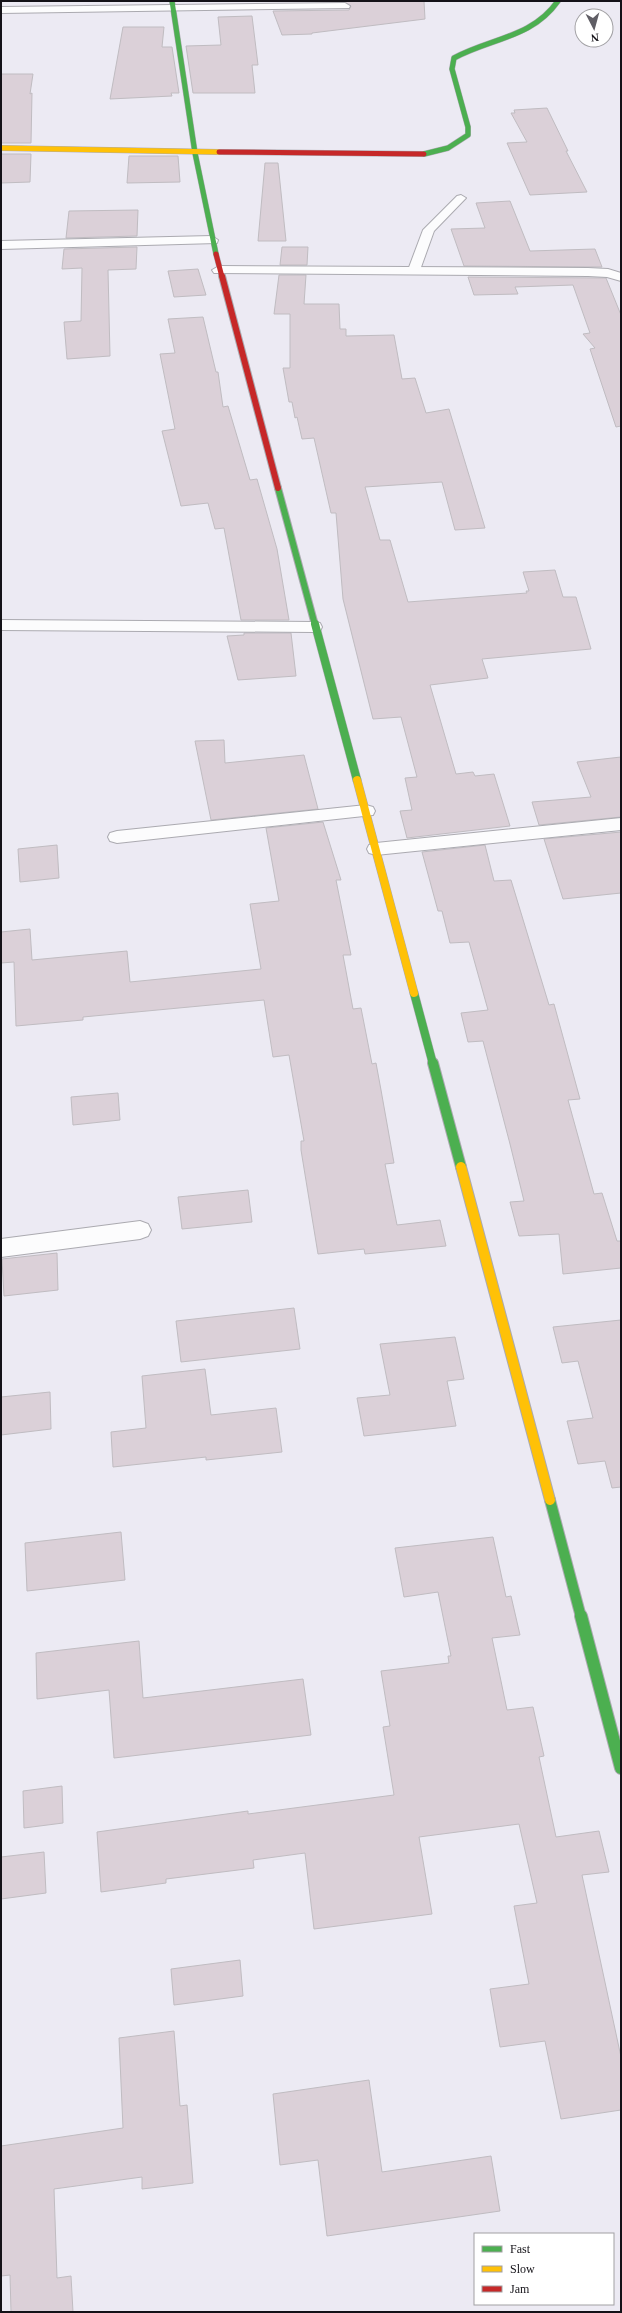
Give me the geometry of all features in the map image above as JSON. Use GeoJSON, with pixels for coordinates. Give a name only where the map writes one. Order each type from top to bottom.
{"type":"FeatureCollection","features":[{"type":"Feature","properties":{"kind":"street"},"geometry":{"type":"LineString","coordinates":[[1,148],[195,153],[408,154],[435,152],[459,145],[468,135],[468,126],[452,69],[454,58],[460,54],[519,33],[536,24],[553,11],[558,1]]}},
{"type":"Feature","properties":{"kind":"street"},"geometry":{"type":"LineString","coordinates":[[172,5],[195,153],[219,270],[314,627],[366,811],[621,1768]]}},
{"type":"Feature","properties":{"kind":"street"},"geometry":{"type":"LineString","coordinates":[[1,10],[172,5],[345,6]]}},
{"type":"Feature","properties":{"kind":"street"},"geometry":{"type":"LineString","coordinates":[[1,245],[212,240]]}},
{"type":"Feature","properties":{"kind":"street"},"geometry":{"type":"LineString","coordinates":[[219,270],[602,272],[621,277]]}},
{"type":"Feature","properties":{"kind":"street"},"geometry":{"type":"LineString","coordinates":[[1,625],[314,627]]}},
{"type":"Feature","properties":{"kind":"street"},"geometry":{"type":"LineString","coordinates":[[117,836],[366,811]]}},
{"type":"Feature","properties":{"kind":"street"},"geometry":{"type":"LineString","coordinates":[[376,849],[621,824]]}},
{"type":"Feature","properties":{"kind":"street"},"geometry":{"type":"LineString","coordinates":[[1,1248],[140,1230]]}},
{"type":"Feature","properties":{"kind":"lane"},"geometry":{"type":"LineString","coordinates":[[414,270],[429,230],[461,198]]}},
{"type":"Feature","properties":{"kind":"building"},"geometry":{"type":"Polygon","coordinates":[[[270,1],[424,1],[425,19],[312,34],[282,35],[273,11],[349,10],[351,6],[345,2],[270,1]]]}},
{"type":"Feature","properties":{"kind":"building"},"geometry":{"type":"Polygon","coordinates":[[[252,16],[258,65],[252,65],[255,93],[193,93],[186,46],[221,45],[218,17],[252,16]]]}},
{"type":"Feature","properties":{"kind":"building"},"geometry":{"type":"Polygon","coordinates":[[[123,27],[164,27],[162,47],[172,47],[179,93],[171,93],[172,96],[110,99],[123,27]]]}},
{"type":"Feature","properties":{"kind":"building"},"geometry":{"type":"Polygon","coordinates":[[[1,74],[33,74],[30,94],[32,93],[31,143],[1,143],[1,74]]]}},
{"type":"Feature","properties":{"kind":"building"},"geometry":{"type":"Polygon","coordinates":[[[547,108],[568,151],[566,151],[587,192],[530,195],[507,143],[527,142],[511,113],[515,113],[514,110],[547,108]]]}},
{"type":"Feature","properties":{"kind":"building"},"geometry":{"type":"Polygon","coordinates":[[[1,154],[31,154],[30,182],[1,183],[1,154]]]}},
{"type":"Feature","properties":{"kind":"building"},"geometry":{"type":"Polygon","coordinates":[[[129,156],[178,156],[180,182],[127,183],[129,156]]]}},
{"type":"Feature","properties":{"kind":"building"},"geometry":{"type":"Polygon","coordinates":[[[265,163],[278,163],[286,241],[258,241],[265,163]]]}},
{"type":"Feature","properties":{"kind":"building"},"geometry":{"type":"Polygon","coordinates":[[[510,201],[530,251],[595,249],[602,267],[464,266],[451,229],[485,228],[476,203],[510,201]]]}},
{"type":"Feature","properties":{"kind":"building"},"geometry":{"type":"Polygon","coordinates":[[[138,210],[137,236],[66,238],[69,211],[138,210]]]}},
{"type":"Feature","properties":{"kind":"building"},"geometry":{"type":"Polygon","coordinates":[[[137,247],[136,269],[108,270],[110,356],[67,359],[64,322],[81,321],[82,268],[62,269],[64,249],[137,247]]]}},
{"type":"Feature","properties":{"kind":"building"},"geometry":{"type":"Polygon","coordinates":[[[282,247],[308,247],[307,265],[280,265],[282,247]]]}},
{"type":"Feature","properties":{"kind":"building"},"geometry":{"type":"Polygon","coordinates":[[[198,269],[206,295],[174,297],[168,271],[198,269]]]}},
{"type":"Feature","properties":{"kind":"building"},"geometry":{"type":"Polygon","coordinates":[[[279,275],[306,275],[304,304],[339,304],[340,329],[346,329],[346,336],[394,335],[402,379],[415,378],[426,413],[449,409],[485,528],[455,530],[442,482],[365,487],[380,540],[390,540],[408,602],[527,593],[526,591],[529,591],[523,572],[555,570],[563,597],[576,597],[591,649],[482,659],[488,678],[430,685],[456,774],[473,772],[475,776],[494,774],[510,826],[407,838],[400,811],[412,810],[405,778],[417,777],[401,717],[373,719],[343,599],[336,513],[331,513],[314,438],[302,439],[297,417],[295,418],[292,402],[289,402],[283,368],[290,368],[290,314],[274,314],[279,275]]]}},
{"type":"Feature","properties":{"kind":"building"},"geometry":{"type":"Polygon","coordinates":[[[468,277],[606,278],[621,315],[621,426],[616,427],[590,349],[595,348],[583,334],[590,333],[573,285],[515,287],[518,294],[474,295],[468,277]]]}},
{"type":"Feature","properties":{"kind":"building"},"geometry":{"type":"Polygon","coordinates":[[[203,317],[216,372],[218,372],[223,407],[228,406],[250,480],[257,479],[277,549],[289,620],[241,620],[224,528],[215,529],[208,503],[181,506],[162,431],[175,429],[160,354],[175,353],[168,319],[203,317]]]}},
{"type":"Feature","properties":{"kind":"building"},"geometry":{"type":"Polygon","coordinates":[[[244,633],[291,633],[296,676],[238,680],[227,636],[244,635],[244,633]]]}},
{"type":"Feature","properties":{"kind":"building"},"geometry":{"type":"Polygon","coordinates":[[[224,740],[225,763],[304,755],[318,809],[211,820],[195,741],[224,740]]]}},
{"type":"Feature","properties":{"kind":"building"},"geometry":{"type":"Polygon","coordinates":[[[621,757],[621,817],[539,825],[532,802],[591,797],[577,762],[621,757]]]}},
{"type":"Feature","properties":{"kind":"building"},"geometry":{"type":"Polygon","coordinates":[[[323,822],[341,880],[336,880],[351,955],[343,955],[353,1009],[361,1008],[372,1064],[376,1063],[381,1090],[394,1163],[385,1164],[397,1225],[440,1220],[446,1246],[365,1254],[364,1249],[318,1254],[301,1150],[301,1141],[304,1141],[289,1055],[273,1057],[264,1000],[83,1017],[83,1020],[16,1026],[14,962],[1,963],[1,932],[30,929],[32,960],[127,951],[130,982],[261,969],[250,904],[279,901],[266,828],[323,822]]]}},
{"type":"Feature","properties":{"kind":"building"},"geometry":{"type":"Polygon","coordinates":[[[621,832],[621,893],[563,899],[544,839],[621,832]]]}},
{"type":"Feature","properties":{"kind":"building"},"geometry":{"type":"Polygon","coordinates":[[[57,845],[59,878],[20,882],[18,849],[57,845]]]}},
{"type":"Feature","properties":{"kind":"building"},"geometry":{"type":"Polygon","coordinates":[[[485,845],[494,881],[511,880],[549,1005],[554,1004],[580,1099],[568,1100],[594,1194],[602,1193],[617,1241],[621,1241],[621,1268],[563,1274],[559,1234],[519,1236],[510,1202],[524,1201],[510,1144],[483,1041],[468,1042],[461,1013],[488,1010],[469,942],[450,943],[442,911],[438,911],[422,852],[485,845]]]}},
{"type":"Feature","properties":{"kind":"building"},"geometry":{"type":"Polygon","coordinates":[[[118,1093],[120,1120],[73,1125],[71,1097],[118,1093]]]}},
{"type":"Feature","properties":{"kind":"building"},"geometry":{"type":"Polygon","coordinates":[[[248,1190],[252,1222],[182,1229],[178,1197],[248,1190]]]}},
{"type":"Feature","properties":{"kind":"building"},"geometry":{"type":"Polygon","coordinates":[[[57,1253],[58,1290],[4,1296],[2,1259],[57,1253]]]}},
{"type":"Feature","properties":{"kind":"building"},"geometry":{"type":"Polygon","coordinates":[[[294,1308],[300,1349],[181,1362],[176,1321],[294,1308]]]}},
{"type":"Feature","properties":{"kind":"building"},"geometry":{"type":"Polygon","coordinates":[[[621,1320],[621,1487],[612,1488],[605,1461],[578,1464],[567,1421],[593,1418],[578,1361],[562,1363],[553,1327],[621,1320]]]}},
{"type":"Feature","properties":{"kind":"building"},"geometry":{"type":"Polygon","coordinates":[[[455,1337],[464,1379],[447,1381],[456,1426],[364,1436],[357,1398],[390,1395],[380,1344],[455,1337]]]}},
{"type":"Feature","properties":{"kind":"building"},"geometry":{"type":"Polygon","coordinates":[[[205,1369],[211,1415],[276,1408],[282,1452],[206,1460],[206,1457],[113,1467],[111,1432],[146,1428],[142,1376],[205,1369]]]}},
{"type":"Feature","properties":{"kind":"building"},"geometry":{"type":"Polygon","coordinates":[[[50,1392],[51,1429],[1,1435],[1,1397],[50,1392]]]}},
{"type":"Feature","properties":{"kind":"building"},"geometry":{"type":"Polygon","coordinates":[[[121,1532],[125,1580],[27,1591],[25,1543],[121,1532]]]}},
{"type":"Feature","properties":{"kind":"building"},"geometry":{"type":"Polygon","coordinates":[[[493,1537],[506,1597],[511,1596],[520,1635],[492,1638],[507,1710],[533,1707],[544,1756],[539,1757],[556,1837],[599,1831],[609,1872],[582,1875],[621,2057],[621,2110],[561,2119],[545,2041],[500,2047],[490,1989],[529,1984],[514,1906],[537,1903],[519,1824],[419,1837],[432,1914],[314,1929],[305,1853],[253,1860],[254,1868],[166,1879],[166,1883],[101,1892],[97,1832],[248,1811],[248,1814],[394,1795],[383,1727],[390,1726],[381,1671],[449,1663],[448,1656],[451,1656],[438,1592],[404,1597],[395,1548],[493,1537]]]}},
{"type":"Feature","properties":{"kind":"building"},"geometry":{"type":"Polygon","coordinates":[[[139,1641],[143,1698],[303,1679],[311,1735],[114,1758],[109,1690],[37,1699],[36,1653],[139,1641]]]}},
{"type":"Feature","properties":{"kind":"building"},"geometry":{"type":"Polygon","coordinates":[[[62,1786],[63,1823],[24,1828],[23,1791],[62,1786]]]}},
{"type":"Feature","properties":{"kind":"building"},"geometry":{"type":"Polygon","coordinates":[[[44,1852],[46,1893],[1,1899],[1,1857],[44,1852]]]}},
{"type":"Feature","properties":{"kind":"building"},"geometry":{"type":"Polygon","coordinates":[[[240,1960],[243,1996],[174,2005],[171,1969],[240,1960]]]}},
{"type":"Feature","properties":{"kind":"building"},"geometry":{"type":"Polygon","coordinates":[[[174,2031],[180,2106],[187,2105],[193,2183],[142,2189],[142,2177],[54,2189],[57,2278],[71,2276],[73,2312],[11,2312],[10,2275],[1,2276],[1,2146],[123,2128],[119,2038],[174,2031]]]}},
{"type":"Feature","properties":{"kind":"building"},"geometry":{"type":"Polygon","coordinates":[[[369,2080],[382,2172],[491,2156],[500,2211],[327,2236],[318,2160],[280,2165],[273,2094],[369,2080]]]}},
{"type":"Feature","properties":{"kind":"traffic: fast"},"geometry":{"type":"LineString","coordinates":[[172,1],[195,153],[216,254]]}},
{"type":"Feature","properties":{"kind":"traffic: fast"},"geometry":{"type":"LineString","coordinates":[[424,154],[437,152],[448,148],[458,143],[468,135],[468,127],[452,69],[454,58],[481,45],[510,36],[538,23],[549,14],[558,1]]}},
{"type":"Feature","properties":{"kind":"traffic: fast"},"geometry":{"type":"LineString","coordinates":[[278,488],[357,780]]}},
{"type":"Feature","properties":{"kind":"traffic: fast"},"geometry":{"type":"LineString","coordinates":[[414,993],[461,1167]]}},
{"type":"Feature","properties":{"kind":"traffic: fast"},"geometry":{"type":"LineString","coordinates":[[550,1500],[621,1768]]}},
{"type":"Feature","properties":{"kind":"traffic: slow"},"geometry":{"type":"LineString","coordinates":[[1,148],[219,152]]}},
{"type":"Feature","properties":{"kind":"traffic: slow"},"geometry":{"type":"LineString","coordinates":[[357,780],[414,993]]}},
{"type":"Feature","properties":{"kind":"traffic: slow"},"geometry":{"type":"LineString","coordinates":[[461,1167],[550,1500]]}},
{"type":"Feature","properties":{"kind":"traffic: jam"},"geometry":{"type":"LineString","coordinates":[[219,152],[424,154]]}},
{"type":"Feature","properties":{"kind":"traffic: jam"},"geometry":{"type":"LineString","coordinates":[[216,254],[278,488]]}}]}
